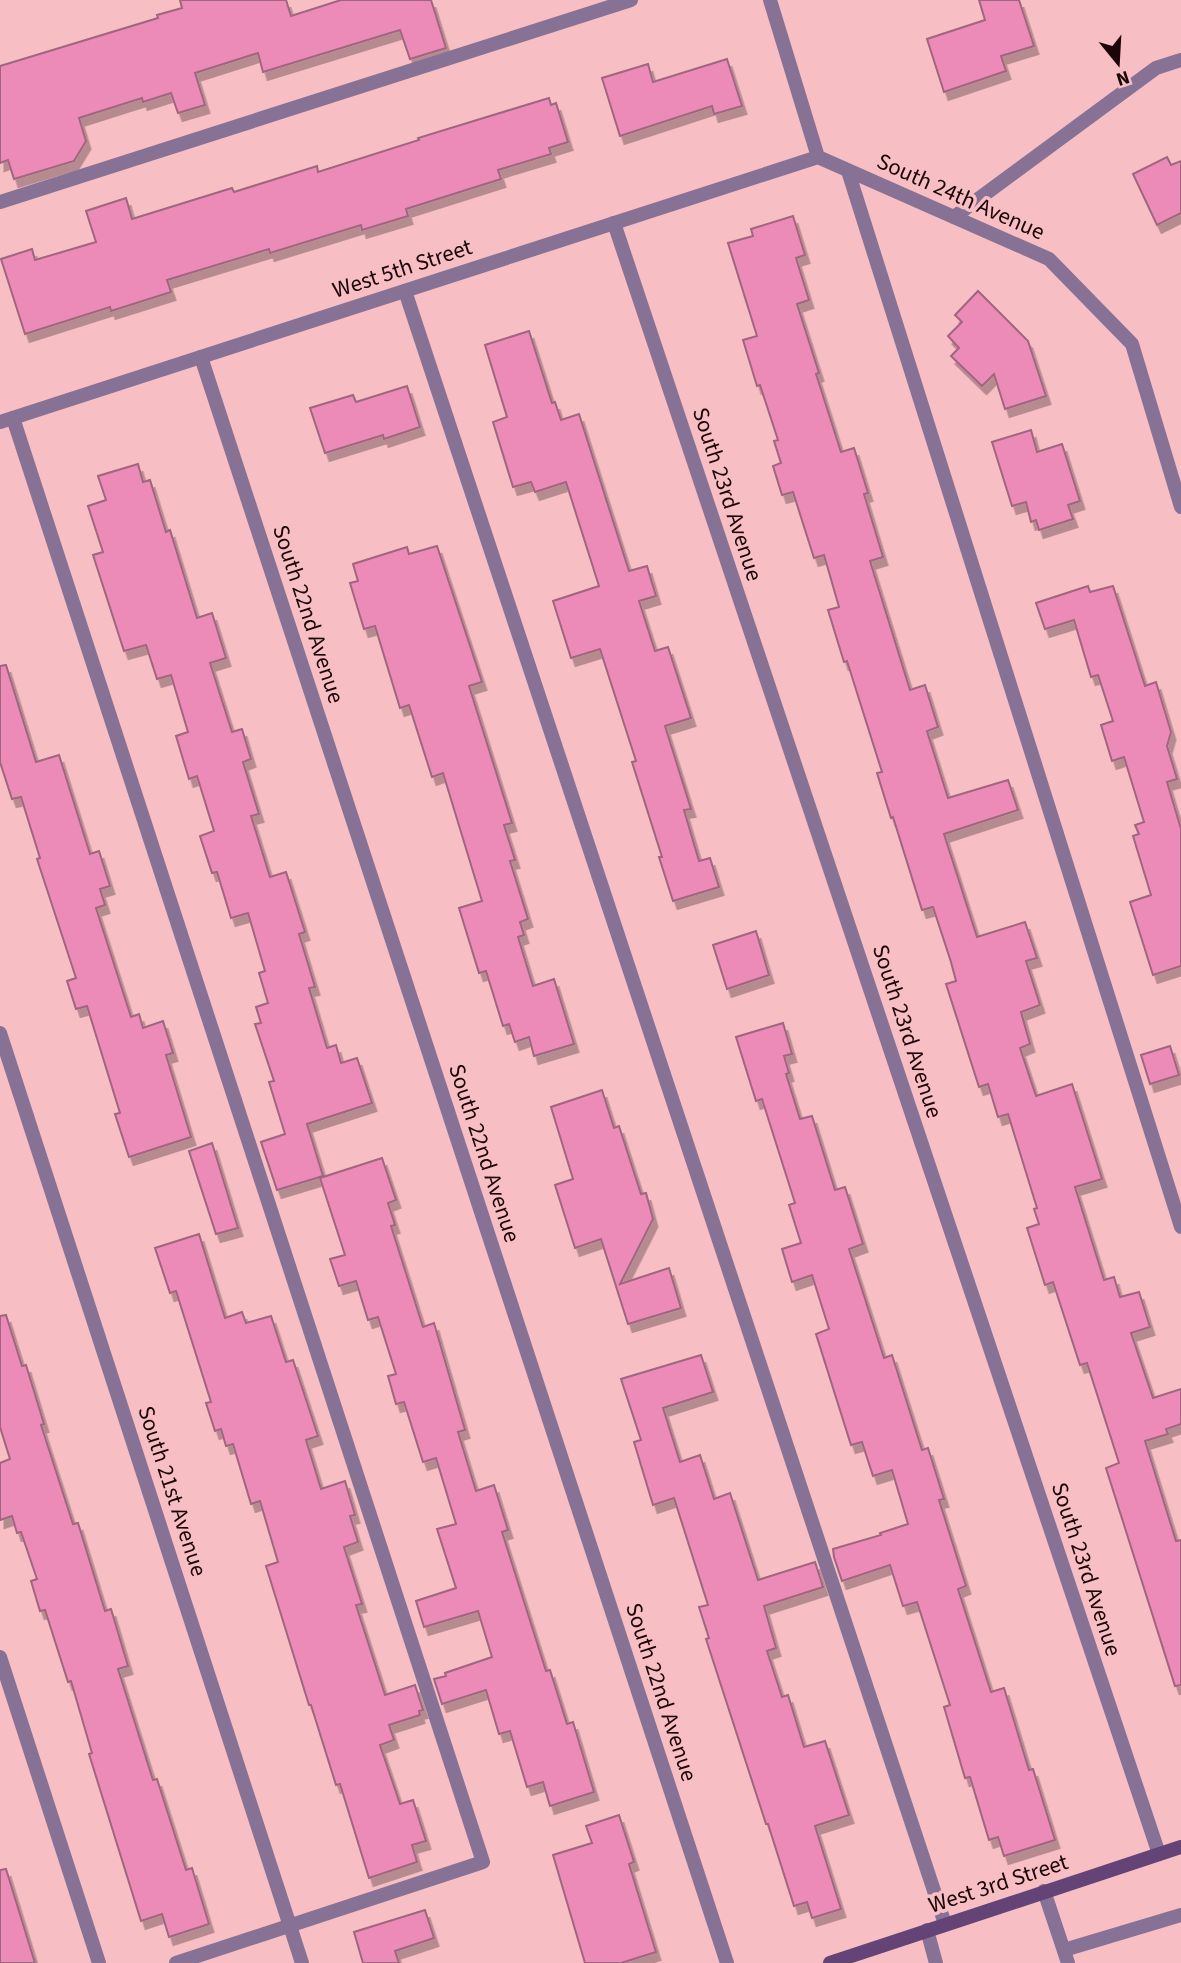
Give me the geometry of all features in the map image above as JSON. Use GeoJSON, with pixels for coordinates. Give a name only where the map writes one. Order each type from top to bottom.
{"type":"FeatureCollection","features":[{"type":"Feature","properties":{"kind":"street"},"geometry":{"type":"LineString","coordinates":[[0,202],[631,0]]}},
{"type":"Feature","properties":{"kind":"street"},"geometry":{"type":"LineString","coordinates":[[770,0],[818,157]]}},
{"type":"Feature","properties":{"kind":"street"},"geometry":{"type":"LineString","coordinates":[[954,217],[1156,68],[1181,60]]}},
{"type":"Feature","properties":{"kind":"street","name":"South 24th Avenue"},"geometry":{"type":"LineString","coordinates":[[818,157],[1049,259],[1132,344],[1181,507]]}},
{"type":"Feature","properties":{"kind":"street","name":"West 5th Street"},"geometry":{"type":"LineString","coordinates":[[7,420],[818,157]]}},
{"type":"Feature","properties":{"kind":"street"},"geometry":{"type":"LineString","coordinates":[[849,171],[1181,1227]]}},
{"type":"Feature","properties":{"kind":"street","name":"South 23rd Avenue"},"geometry":{"type":"LineString","coordinates":[[614,223],[1158,1854]]}},
{"type":"Feature","properties":{"kind":"street"},"geometry":{"type":"LineString","coordinates":[[405,291],[945,1924]]}},
{"type":"Feature","properties":{"kind":"street","name":"South 22nd Avenue"},"geometry":{"type":"LineString","coordinates":[[201,357],[727,1963]]}},
{"type":"Feature","properties":{"kind":"street"},"geometry":{"type":"LineString","coordinates":[[7,420],[483,1862],[176,1963]]}},
{"type":"Feature","properties":{"kind":"street","name":"South 21st Avenue"},"geometry":{"type":"LineString","coordinates":[[0,1033],[302,1963]]}},
{"type":"Feature","properties":{"kind":"street"},"geometry":{"type":"LineString","coordinates":[[0,1657],[99,1963]]}},
{"type":"Feature","properties":{"kind":"street","name":"West 3rd Street"},"geometry":{"type":"LineString","coordinates":[[830,1963],[1181,1847]]}},
{"type":"Feature","properties":{"kind":"street"},"geometry":{"type":"LineString","coordinates":[[1044,1891],[1066,1957],[1181,1915]]}},
{"type":"Feature","properties":{"kind":"street"},"geometry":{"type":"LineString","coordinates":[[926,1930],[936,1963]]}},
{"type":"Feature","properties":{"kind":"building"},"geometry":{"type":"Polygon","coordinates":[[[180,0],[286,0],[291,16],[341,0],[431,0],[446,48],[410,59],[400,30],[263,72],[258,53],[195,73],[205,105],[178,113],[171,93],[143,102],[142,98],[79,118],[86,141],[74,161],[14,179],[8,160],[0,163],[0,66],[158,18],[157,15],[182,8],[180,0]]]}},
{"type":"Feature","properties":{"kind":"building"},"geometry":{"type":"Polygon","coordinates":[[[979,0],[1019,0],[1034,46],[1001,56],[1006,71],[944,92],[927,39],[985,20],[979,0]]]}},
{"type":"Feature","properties":{"kind":"building"},"geometry":{"type":"Polygon","coordinates":[[[727,59],[742,106],[714,114],[712,106],[620,136],[602,78],[648,64],[653,82],[727,59]]]}},
{"type":"Feature","properties":{"kind":"building"},"geometry":{"type":"Polygon","coordinates":[[[549,98],[551,105],[556,103],[568,142],[549,148],[551,154],[498,170],[501,179],[406,209],[408,216],[362,230],[361,225],[270,253],[269,249],[167,280],[171,292],[111,311],[110,307],[25,334],[1,259],[32,249],[35,260],[96,242],[86,211],[126,198],[132,219],[232,188],[234,192],[317,166],[318,172],[549,98]]]}},
{"type":"Feature","properties":{"kind":"building"},"geometry":{"type":"Polygon","coordinates":[[[1167,157],[1171,165],[1181,161],[1181,213],[1157,225],[1133,174],[1167,157]]]}},
{"type":"Feature","properties":{"kind":"building"},"geometry":{"type":"Polygon","coordinates":[[[793,216],[805,255],[796,258],[809,300],[797,304],[841,452],[854,448],[868,493],[864,494],[883,557],[870,561],[910,690],[925,685],[938,727],[927,731],[948,798],[1008,780],[1018,810],[944,834],[977,937],[1025,922],[1037,958],[1026,961],[1040,1005],[1021,1012],[1030,1044],[1020,1048],[1036,1096],[1072,1084],[1102,1179],[1075,1187],[1104,1280],[1114,1277],[1120,1297],[1139,1292],[1150,1327],[1131,1333],[1153,1398],[1181,1389],[1181,1424],[1166,1429],[1168,1434],[1145,1441],[1176,1541],[1181,1540],[1181,1685],[1175,1686],[1106,1468],[1119,1463],[1087,1363],[1080,1365],[1053,1282],[1045,1285],[1027,1228],[1039,1224],[1034,1209],[1037,1208],[1008,1114],[998,1117],[988,1084],[979,1087],[946,984],[956,981],[951,962],[933,907],[922,910],[893,817],[891,818],[877,773],[882,772],[828,610],[839,607],[824,555],[814,558],[793,492],[782,495],[773,466],[781,463],[774,441],[778,440],[743,340],[757,336],[728,243],[753,236],[751,229],[793,216]]]}},
{"type":"Feature","properties":{"kind":"building"},"geometry":{"type":"Polygon","coordinates":[[[978,291],[1028,341],[1046,396],[1005,409],[994,374],[982,386],[951,356],[959,348],[948,336],[962,322],[955,315],[978,291]]]}},
{"type":"Feature","properties":{"kind":"building"},"geometry":{"type":"Polygon","coordinates":[[[529,331],[552,403],[555,402],[561,420],[579,414],[629,571],[647,566],[656,596],[639,601],[655,651],[668,647],[691,718],[665,726],[691,809],[684,810],[699,861],[710,858],[719,887],[673,901],[632,762],[636,761],[600,649],[571,658],[553,601],[599,586],[566,482],[535,492],[531,482],[513,487],[493,422],[507,417],[485,345],[529,331]]]}},
{"type":"Feature","properties":{"kind":"building"},"geometry":{"type":"Polygon","coordinates":[[[407,386],[420,427],[325,453],[310,408],[353,395],[356,402],[407,386]]]}},
{"type":"Feature","properties":{"kind":"building"},"geometry":{"type":"Polygon","coordinates":[[[1031,430],[1037,452],[1062,444],[1080,501],[1068,505],[1073,519],[1039,530],[1036,520],[1031,522],[1026,502],[1012,506],[992,442],[1031,430]]]}},
{"type":"Feature","properties":{"kind":"building"},"geometry":{"type":"Polygon","coordinates":[[[138,464],[143,482],[150,480],[166,532],[170,530],[197,618],[212,613],[226,658],[210,663],[232,732],[242,729],[251,759],[243,762],[259,814],[251,816],[270,877],[286,872],[305,932],[299,934],[315,987],[309,988],[327,1048],[336,1045],[341,1063],[357,1058],[372,1103],[307,1124],[323,1176],[277,1190],[261,1142],[285,1134],[269,1082],[274,1081],[255,1024],[261,1023],[256,1007],[268,1003],[259,973],[265,971],[248,913],[231,918],[217,872],[212,873],[200,836],[214,831],[197,776],[189,779],[176,736],[188,732],[171,675],[157,679],[146,645],[124,651],[93,555],[103,552],[88,506],[106,500],[98,476],[138,464]]]}},
{"type":"Feature","properties":{"kind":"building"},"geometry":{"type":"Polygon","coordinates":[[[437,546],[482,682],[469,686],[512,823],[504,825],[515,860],[510,861],[528,919],[520,922],[524,935],[518,937],[533,986],[554,979],[574,1044],[534,1056],[529,1037],[515,1042],[509,1024],[503,1026],[486,971],[479,973],[459,908],[482,901],[443,773],[432,777],[409,705],[400,708],[375,626],[364,629],[350,583],[358,581],[353,564],[407,547],[409,554],[437,546]]]}},
{"type":"Feature","properties":{"kind":"building"},"geometry":{"type":"Polygon","coordinates":[[[1088,586],[1090,592],[1113,586],[1145,686],[1156,682],[1171,732],[1167,746],[1177,779],[1167,782],[1181,829],[1181,966],[1153,975],[1130,902],[1151,895],[1133,836],[1139,834],[1135,825],[1144,822],[1124,757],[1112,761],[1101,725],[1113,721],[1098,675],[1091,677],[1074,620],[1045,629],[1036,603],[1088,586]]]}},
{"type":"Feature","properties":{"kind":"building"},"geometry":{"type":"Polygon","coordinates":[[[6,665],[36,762],[59,755],[90,854],[99,851],[110,886],[100,889],[105,905],[96,908],[131,1017],[139,1014],[143,1028],[163,1021],[173,1053],[166,1055],[191,1137],[129,1157],[115,1114],[120,1113],[87,1006],[76,1009],[67,981],[76,978],[37,859],[40,858],[21,797],[12,799],[0,762],[0,666],[6,665]]]}},
{"type":"Feature","properties":{"kind":"building"},"geometry":{"type":"Polygon","coordinates":[[[756,931],[769,975],[727,989],[713,945],[756,931]]]}},
{"type":"Feature","properties":{"kind":"building"},"geometry":{"type":"Polygon","coordinates":[[[783,1023],[792,1054],[784,1056],[789,1073],[786,1074],[800,1119],[812,1116],[835,1190],[845,1187],[863,1244],[849,1249],[884,1358],[892,1355],[922,1450],[928,1448],[944,1499],[939,1500],[966,1586],[958,1589],[991,1692],[1004,1688],[1029,1770],[1033,1769],[1055,1840],[1004,1856],[998,1837],[989,1840],[970,1777],[965,1778],[944,1707],[950,1705],[917,1602],[903,1606],[890,1565],[842,1581],[834,1557],[833,1549],[908,1524],[892,1470],[873,1476],[862,1442],[851,1445],[816,1334],[829,1329],[812,1275],[792,1282],[782,1249],[801,1243],[789,1205],[795,1203],[762,1099],[756,1101],[736,1037],[783,1023]]]}},
{"type":"Feature","properties":{"kind":"building"},"geometry":{"type":"Polygon","coordinates":[[[1170,1046],[1179,1075],[1150,1084],[1141,1055],[1170,1046]]]}},
{"type":"Feature","properties":{"kind":"building"},"geometry":{"type":"Polygon","coordinates":[[[602,1090],[614,1128],[619,1126],[641,1194],[646,1193],[653,1219],[620,1284],[669,1268],[681,1308],[628,1324],[601,1239],[575,1248],[555,1185],[573,1179],[551,1107],[602,1090]]]}},
{"type":"Feature","properties":{"kind":"building"},"geometry":{"type":"Polygon","coordinates":[[[212,1143],[238,1228],[216,1234],[189,1151],[212,1143]]]}},
{"type":"Feature","properties":{"kind":"building"},"geometry":{"type":"Polygon","coordinates":[[[382,1158],[396,1200],[388,1203],[395,1225],[391,1226],[423,1327],[434,1323],[465,1430],[458,1432],[476,1491],[494,1485],[508,1530],[502,1532],[546,1671],[550,1670],[567,1724],[573,1722],[594,1792],[550,1806],[543,1782],[527,1787],[510,1731],[499,1734],[486,1690],[442,1704],[434,1679],[492,1657],[478,1611],[424,1627],[416,1601],[456,1588],[437,1529],[456,1524],[436,1458],[423,1462],[404,1402],[396,1404],[388,1376],[396,1374],[378,1317],[368,1320],[356,1281],[339,1286],[330,1259],[345,1255],[320,1178],[382,1158]]]}},
{"type":"Feature","properties":{"kind":"building"},"geometry":{"type":"Polygon","coordinates":[[[199,1234],[225,1318],[242,1312],[246,1323],[271,1316],[286,1362],[293,1360],[318,1436],[306,1440],[321,1489],[345,1481],[355,1515],[350,1516],[358,1542],[344,1547],[362,1604],[356,1605],[385,1695],[415,1685],[423,1710],[419,1711],[420,1715],[389,1725],[394,1740],[380,1745],[400,1804],[413,1800],[426,1841],[412,1845],[417,1862],[369,1878],[340,1784],[336,1785],[309,1705],[266,1566],[278,1562],[260,1501],[251,1504],[233,1444],[226,1446],[221,1429],[215,1431],[206,1403],[211,1402],[176,1291],[170,1293],[155,1248],[199,1234]]]}},
{"type":"Feature","properties":{"kind":"building"},"geometry":{"type":"Polygon","coordinates":[[[6,1315],[22,1366],[26,1365],[44,1424],[41,1425],[73,1524],[78,1523],[105,1611],[111,1609],[128,1666],[118,1669],[153,1780],[157,1779],[186,1870],[192,1868],[209,1924],[169,1937],[162,1914],[141,1921],[89,1754],[92,1753],[71,1681],[68,1682],[45,1610],[40,1611],[31,1581],[37,1579],[21,1532],[17,1533],[12,1516],[0,1520],[0,1463],[10,1459],[0,1427],[0,1316],[6,1315]]]}},
{"type":"Feature","properties":{"kind":"building"},"geometry":{"type":"Polygon","coordinates":[[[701,1355],[713,1392],[663,1408],[680,1462],[700,1455],[714,1499],[730,1493],[758,1580],[815,1562],[823,1587],[764,1606],[776,1648],[767,1651],[782,1697],[788,1695],[804,1747],[825,1741],[849,1815],[815,1826],[841,1909],[812,1918],[807,1902],[794,1906],[706,1639],[709,1638],[699,1607],[708,1605],[674,1498],[653,1505],[634,1442],[641,1440],[621,1379],[701,1355]]]}},
{"type":"Feature","properties":{"kind":"building"},"geometry":{"type":"Polygon","coordinates":[[[619,1815],[634,1862],[629,1864],[656,1952],[621,1963],[585,1963],[553,1855],[592,1843],[586,1826],[619,1815]]]}},
{"type":"Feature","properties":{"kind":"building"},"geometry":{"type":"Polygon","coordinates":[[[6,1869],[35,1963],[0,1963],[0,1870],[6,1869]]]}},
{"type":"Feature","properties":{"kind":"building"},"geometry":{"type":"Polygon","coordinates":[[[425,1910],[434,1938],[395,1951],[399,1963],[363,1963],[354,1932],[425,1910]]]}}]}
